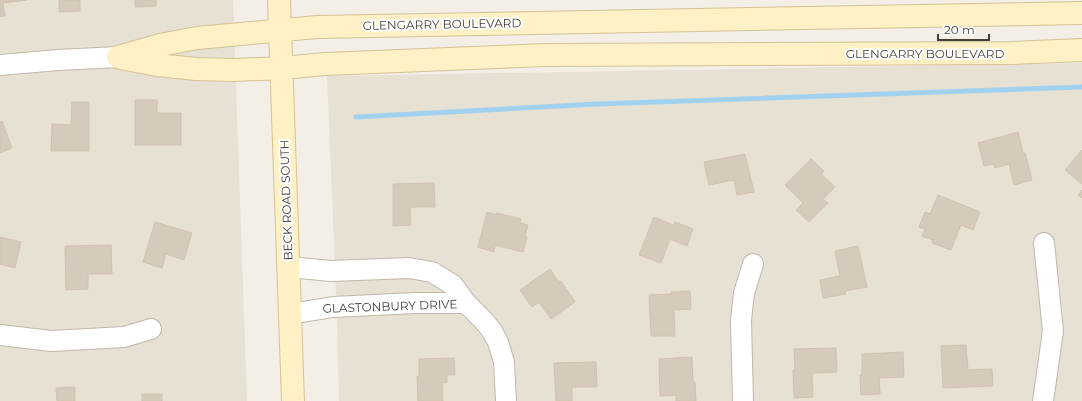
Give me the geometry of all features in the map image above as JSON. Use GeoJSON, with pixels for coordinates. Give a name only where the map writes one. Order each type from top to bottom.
{"type":"FeatureCollection","features":[{"type":"Feature","properties":{"kind":"street","name":"BECK ROAD SOUTH"},"geometry":{"type":"LineString","coordinates":[[279,0],[293,401]]}},
{"type":"Feature","properties":{"kind":"street","name":"GLENGARRY BOULEVARD"},"geometry":{"type":"LineString","coordinates":[[0,66],[58,60],[118,57],[160,45],[198,38],[317,27],[1082,13]]}},
{"type":"Feature","properties":{"kind":"street"},"geometry":{"type":"LineString","coordinates":[[768,53],[769,18]]}},
{"type":"Feature","properties":{"kind":"street","name":"GLENGARRY BOULEVARD"},"geometry":{"type":"LineString","coordinates":[[118,57],[157,65],[196,69],[234,70],[325,64],[546,55],[1012,53],[1082,50]]}},
{"type":"Feature","properties":{"kind":"street"},"geometry":{"type":"LineString","coordinates":[[1044,243],[1053,331],[1044,401]]}},
{"type":"Feature","properties":{"kind":"street"},"geometry":{"type":"LineString","coordinates":[[743,401],[741,320],[744,293],[754,264]]}},
{"type":"Feature","properties":{"kind":"street","name":"GLASTONBURY DRIVE"},"geometry":{"type":"LineString","coordinates":[[289,267],[331,271],[409,268],[432,272],[452,286],[466,304],[484,321],[498,342],[504,362],[506,401]]}},
{"type":"Feature","properties":{"kind":"street","name":"GLASTONBURY DRIVE"},"geometry":{"type":"LineString","coordinates":[[290,314],[333,307],[415,303],[466,304]]}},
{"type":"Feature","properties":{"kind":"street"},"geometry":{"type":"LineString","coordinates":[[0,335],[52,341],[124,337],[151,329]]}},
{"type":"Feature","properties":{"kind":"shaded area"},"geometry":{"type":"Polygon","coordinates":[[[0,0],[233,0],[247,401],[0,401],[0,0]]]}},
{"type":"Feature","properties":{"kind":"shaded area"},"geometry":{"type":"Polygon","coordinates":[[[1082,63],[1082,401],[339,401],[327,76],[1082,63]]]}},
{"type":"Feature","properties":{"kind":"building"},"geometry":{"type":"Polygon","coordinates":[[[0,0],[27,0],[3,3],[5,16],[0,17],[0,0]]]}},
{"type":"Feature","properties":{"kind":"building"},"geometry":{"type":"Polygon","coordinates":[[[59,0],[80,0],[80,11],[59,12],[59,0]]]}},
{"type":"Feature","properties":{"kind":"building"},"geometry":{"type":"Polygon","coordinates":[[[135,0],[156,0],[156,6],[135,7],[135,0]]]}},
{"type":"Feature","properties":{"kind":"building"},"geometry":{"type":"Polygon","coordinates":[[[135,100],[157,100],[157,113],[181,113],[181,145],[135,145],[135,100]]]}},
{"type":"Feature","properties":{"kind":"building"},"geometry":{"type":"Polygon","coordinates":[[[72,102],[89,102],[89,151],[51,151],[52,124],[71,125],[72,102]]]}},
{"type":"Feature","properties":{"kind":"building"},"geometry":{"type":"Polygon","coordinates":[[[2,121],[12,148],[0,153],[0,122],[2,121]]]}},
{"type":"Feature","properties":{"kind":"building"},"geometry":{"type":"Polygon","coordinates":[[[1018,132],[1032,180],[1014,185],[1009,164],[995,168],[994,164],[984,166],[978,143],[1018,132]]]}},
{"type":"Feature","properties":{"kind":"building"},"geometry":{"type":"Polygon","coordinates":[[[1082,150],[1082,184],[1065,170],[1082,150]]]}},
{"type":"Feature","properties":{"kind":"building"},"geometry":{"type":"Polygon","coordinates":[[[745,154],[754,192],[737,195],[734,180],[709,185],[704,162],[745,154]]]}},
{"type":"Feature","properties":{"kind":"building"},"geometry":{"type":"Polygon","coordinates":[[[811,159],[824,171],[821,174],[835,187],[823,199],[828,203],[809,222],[796,210],[803,203],[785,185],[811,159]]]}},
{"type":"Feature","properties":{"kind":"building"},"geometry":{"type":"Polygon","coordinates":[[[434,183],[435,207],[410,207],[411,225],[393,226],[393,184],[434,183]]]}},
{"type":"Feature","properties":{"kind":"building"},"geometry":{"type":"Polygon","coordinates":[[[1082,190],[1082,198],[1078,195],[1082,190]]]}},
{"type":"Feature","properties":{"kind":"building"},"geometry":{"type":"Polygon","coordinates":[[[938,195],[980,212],[973,230],[961,225],[951,250],[932,243],[933,240],[922,236],[925,229],[919,227],[925,212],[930,214],[938,195]]]}},
{"type":"Feature","properties":{"kind":"building"},"geometry":{"type":"Polygon","coordinates":[[[487,212],[521,219],[520,223],[528,225],[525,237],[527,237],[523,252],[495,245],[494,252],[478,247],[487,212]]]}},
{"type":"Feature","properties":{"kind":"building"},"geometry":{"type":"Polygon","coordinates":[[[654,217],[673,225],[675,222],[693,229],[687,246],[670,239],[661,263],[639,255],[654,217]]]}},
{"type":"Feature","properties":{"kind":"building"},"geometry":{"type":"Polygon","coordinates":[[[155,222],[192,233],[184,260],[166,254],[162,268],[143,262],[155,222]]]}},
{"type":"Feature","properties":{"kind":"building"},"geometry":{"type":"Polygon","coordinates":[[[0,237],[21,242],[15,268],[0,264],[0,237]]]}},
{"type":"Feature","properties":{"kind":"building"},"geometry":{"type":"Polygon","coordinates":[[[111,245],[112,274],[88,274],[88,289],[66,290],[65,246],[111,245]]]}},
{"type":"Feature","properties":{"kind":"building"},"geometry":{"type":"Polygon","coordinates":[[[858,246],[867,287],[845,291],[846,294],[823,298],[820,280],[840,276],[835,251],[858,246]]]}},
{"type":"Feature","properties":{"kind":"building"},"geometry":{"type":"Polygon","coordinates":[[[550,269],[559,282],[561,281],[575,302],[551,319],[539,302],[532,307],[520,290],[550,269]]]}},
{"type":"Feature","properties":{"kind":"building"},"geometry":{"type":"Polygon","coordinates":[[[690,291],[691,309],[674,310],[675,336],[651,336],[649,295],[690,291]]]}},
{"type":"Feature","properties":{"kind":"building"},"geometry":{"type":"Polygon","coordinates":[[[966,345],[968,370],[992,369],[993,386],[943,388],[941,346],[966,345]]]}},
{"type":"Feature","properties":{"kind":"building"},"geometry":{"type":"Polygon","coordinates":[[[836,348],[837,372],[812,373],[813,397],[794,398],[794,349],[836,348]]]}},
{"type":"Feature","properties":{"kind":"building"},"geometry":{"type":"Polygon","coordinates":[[[903,352],[904,377],[879,378],[880,394],[861,395],[860,375],[862,375],[862,354],[903,352]]]}},
{"type":"Feature","properties":{"kind":"building"},"geometry":{"type":"Polygon","coordinates":[[[692,357],[693,382],[695,382],[696,401],[676,401],[676,395],[660,396],[659,359],[692,357]]]}},
{"type":"Feature","properties":{"kind":"building"},"geometry":{"type":"Polygon","coordinates":[[[454,358],[455,375],[447,375],[447,382],[442,383],[443,401],[418,401],[417,376],[419,376],[419,359],[454,358]]]}},
{"type":"Feature","properties":{"kind":"building"},"geometry":{"type":"Polygon","coordinates":[[[596,362],[597,387],[572,387],[572,401],[556,401],[554,363],[596,362]]]}},
{"type":"Feature","properties":{"kind":"building"},"geometry":{"type":"Polygon","coordinates":[[[75,387],[75,401],[57,401],[56,388],[75,387]]]}},
{"type":"Feature","properties":{"kind":"building"},"geometry":{"type":"Polygon","coordinates":[[[142,394],[162,394],[162,401],[142,401],[142,394]]]}},
{"type":"Feature","properties":{"kind":"waterway"},"geometry":{"type":"LineString","coordinates":[[356,117],[597,104],[1082,87]]}}]}
